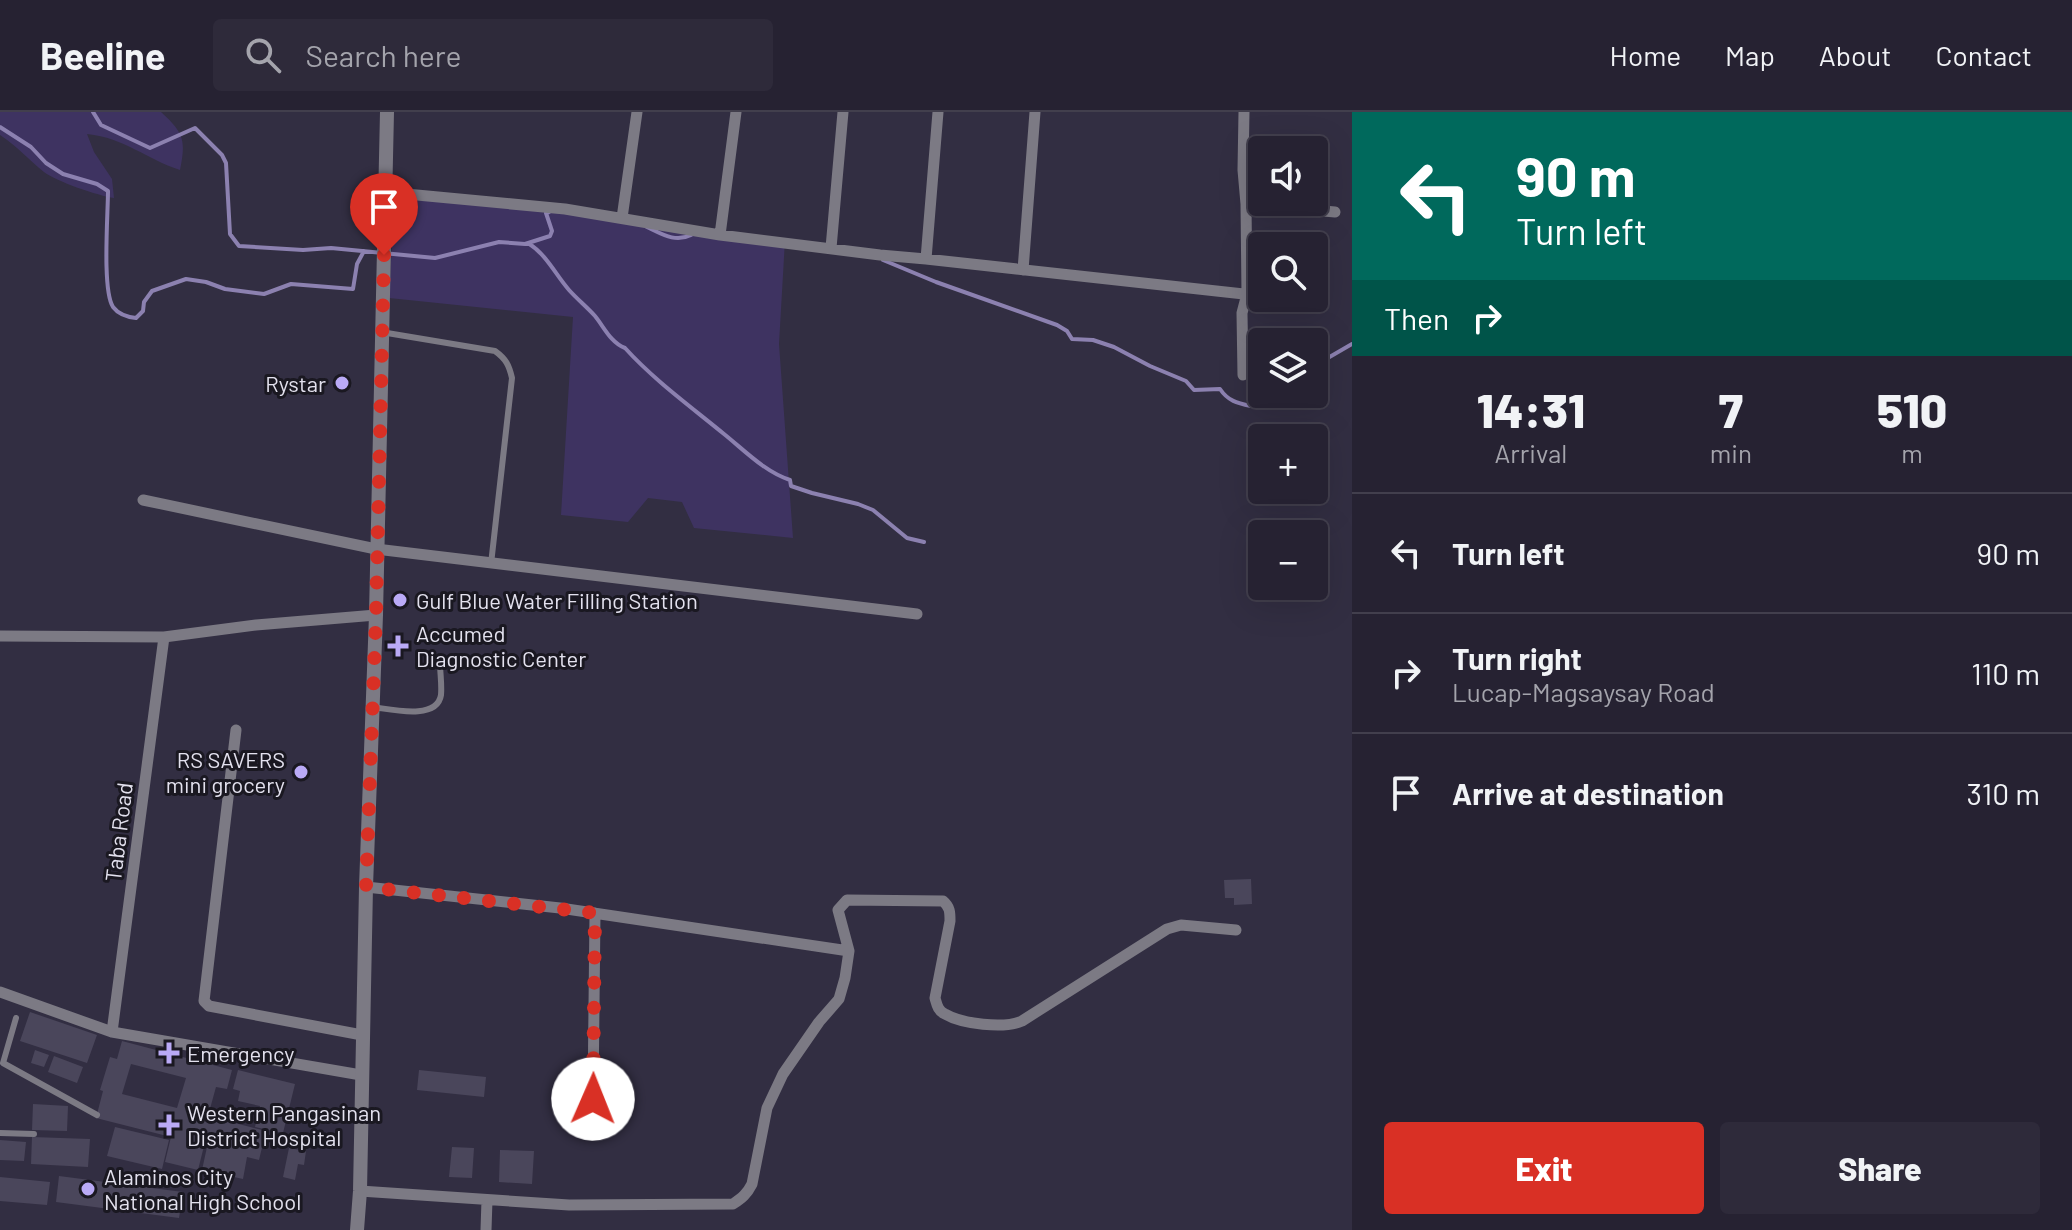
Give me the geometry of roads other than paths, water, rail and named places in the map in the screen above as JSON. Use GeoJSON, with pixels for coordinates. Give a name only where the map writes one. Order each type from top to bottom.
{"type":"FeatureCollection","features":[{"type":"Feature","properties":{"kind":"street"},"geometry":{"type":"LineString","coordinates":[[357,1230],[376,615],[387,112]]}},
{"type":"Feature","properties":{"kind":"street"},"geometry":{"type":"LineString","coordinates":[[622,218],[637,112]]}},
{"type":"Feature","properties":{"kind":"street"},"geometry":{"type":"LineString","coordinates":[[720,235],[736,112]]}},
{"type":"Feature","properties":{"kind":"street"},"geometry":{"type":"LineString","coordinates":[[831,248],[843,112]]}},
{"type":"Feature","properties":{"kind":"street"},"geometry":{"type":"LineString","coordinates":[[926,259],[938,112]]}},
{"type":"Feature","properties":{"kind":"street"},"geometry":{"type":"LineString","coordinates":[[1023,270],[1035,112]]}},
{"type":"Feature","properties":{"kind":"street"},"geometry":{"type":"LineString","coordinates":[[1243,375],[1242,313],[1247,294],[1244,112]]}},
{"type":"Feature","properties":{"kind":"street"},"geometry":{"type":"LineString","coordinates":[[385,192],[565,209],[720,235],[880,255],[1247,294]]}},
{"type":"Feature","properties":{"kind":"street"},"geometry":{"type":"LineString","coordinates":[[1246,204],[1335,212]]}},
{"type":"Feature","properties":{"kind":"street"},"geometry":{"type":"LineString","coordinates":[[143,500],[376,549],[917,614]]}},
{"type":"Feature","properties":{"kind":"street"},"geometry":{"type":"LineString","coordinates":[[0,636],[164,637],[256,625],[376,615]]}},
{"type":"Feature","properties":{"kind":"street","name":"Taba Road"},"geometry":{"type":"LineString","coordinates":[[112,1032],[164,637]]}},
{"type":"Feature","properties":{"kind":"street"},"geometry":{"type":"LineString","coordinates":[[236,730],[204,1001],[209,1006],[362,1035]]}},
{"type":"Feature","properties":{"kind":"street"},"geometry":{"type":"LineString","coordinates":[[366,887],[595,913],[849,951]]}},
{"type":"Feature","properties":{"kind":"street"},"geometry":{"type":"LineString","coordinates":[[360,1191],[584,1205],[733,1204],[746,1195],[752,1184],[767,1108],[783,1074],[839,999],[849,951],[838,910],[847,900],[943,901],[948,905],[950,911],[935,998],[937,1006],[942,1014],[998,1027],[1022,1021],[1167,929],[1181,925],[1236,930]]}},
{"type":"Feature","properties":{"kind":"street"},"geometry":{"type":"LineString","coordinates":[[593,1099],[595,913]]}},
{"type":"Feature","properties":{"kind":"street"},"geometry":{"type":"LineString","coordinates":[[0,992],[112,1032],[361,1075]]}},
{"type":"Feature","properties":{"kind":"street"},"geometry":{"type":"LineString","coordinates":[[486,1230],[487,1200]]}},
{"type":"Feature","properties":{"kind":"lane"},"geometry":{"type":"LineString","coordinates":[[381,332],[495,351],[509,364],[512,378],[491,564]]}},
{"type":"Feature","properties":{"kind":"lane"},"geometry":{"type":"LineString","coordinates":[[372,707],[419,712],[432,708],[441,695],[440,662]]}},
{"type":"Feature","properties":{"kind":"lane"},"geometry":{"type":"LineString","coordinates":[[0,1072],[16,1018]]}},
{"type":"Feature","properties":{"kind":"lane"},"geometry":{"type":"LineString","coordinates":[[3,1063],[97,1115]]}},
{"type":"Feature","properties":{"kind":"lane"},"geometry":{"type":"LineString","coordinates":[[0,1133],[34,1134]]}},
{"type":"Feature","properties":{"kind":"waterway"},"geometry":{"type":"LineString","coordinates":[[93,112],[101,125],[150,148],[195,128],[226,163],[230,234],[239,246],[303,250],[331,248],[435,258],[499,242],[525,244],[550,236],[552,231],[546,213],[549,212]]}},
{"type":"Feature","properties":{"kind":"waterway"},"geometry":{"type":"LineString","coordinates":[[0,127],[31,147],[46,163],[63,174],[97,184],[108,191],[108,285],[113,307],[126,316],[136,318],[143,311],[144,302],[152,291],[186,279],[225,289],[264,294],[291,284],[353,289],[357,264],[364,251]]}},
{"type":"Feature","properties":{"kind":"waterway"},"geometry":{"type":"LineString","coordinates":[[647,227],[674,238],[691,235]]}},
{"type":"Feature","properties":{"kind":"waterway"},"geometry":{"type":"LineString","coordinates":[[528,243],[546,259],[569,290],[616,342],[755,460],[790,480],[791,486],[873,510],[907,538],[924,542]]}},
{"type":"Feature","properties":{"kind":"waterway"},"geometry":{"type":"LineString","coordinates":[[883,260],[1057,325],[1067,331],[1072,339],[1093,340],[1114,347],[1186,381],[1194,390],[1220,389],[1233,401],[1248,405]]}},
{"type":"Feature","properties":{"kind":"waterway"},"geometry":{"type":"LineString","coordinates":[[1328,358],[1352,344]]}},
{"type":"Feature","properties":{"kind":"place","name":"Rystar"},"geometry":{"type":"Point","coordinates":[342,383]}},
{"type":"Feature","properties":{"kind":"place","name":"Gulf Blue Water Filling Station"},"geometry":{"type":"Point","coordinates":[400,600]}},
{"type":"Feature","properties":{"kind":"place","name":"Accumed Diagnostic Center"},"geometry":{"type":"Point","coordinates":[398,646]}},
{"type":"Feature","properties":{"kind":"place","name":"RS SAVERS mini grocery"},"geometry":{"type":"Point","coordinates":[301,772]}},
{"type":"Feature","properties":{"kind":"place","name":"Emergency"},"geometry":{"type":"Point","coordinates":[169,1053]}},
{"type":"Feature","properties":{"kind":"place","name":"Western Pangasinan District Hospital"},"geometry":{"type":"Point","coordinates":[169,1125]}},
{"type":"Feature","properties":{"kind":"place","name":"Alaminos City National High School"},"geometry":{"type":"Point","coordinates":[88,1189]}}]}
